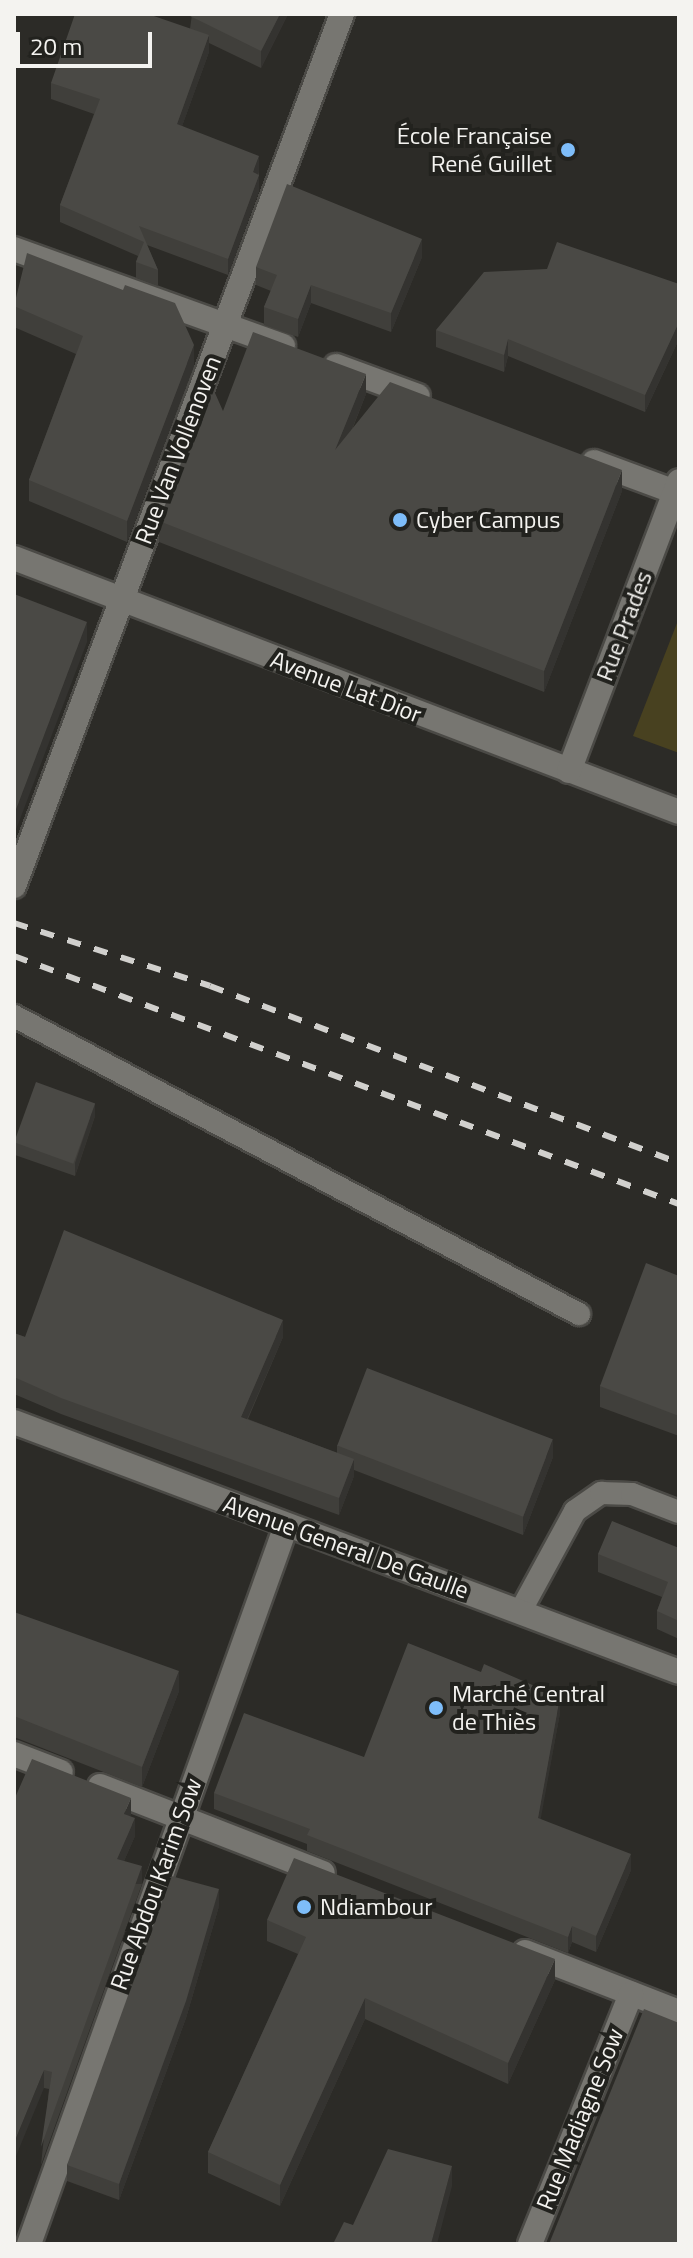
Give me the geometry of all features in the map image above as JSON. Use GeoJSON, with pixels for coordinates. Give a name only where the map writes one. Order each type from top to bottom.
{"type":"FeatureCollection","features":[{"type":"Feature","properties":{"kind":"street","name":"Rue Van Vollenoven"},"geometry":{"type":"LineString","coordinates":[[14,886],[342,14]]}},
{"type":"Feature","properties":{"kind":"street"},"geometry":{"type":"LineString","coordinates":[[14,249],[435,403]]}},
{"type":"Feature","properties":{"kind":"street"},"geometry":{"type":"LineString","coordinates":[[570,453],[677,486]]}},
{"type":"Feature","properties":{"kind":"street","name":"Rue Prades"},"geometry":{"type":"LineString","coordinates":[[569,771],[677,486]]}},
{"type":"Feature","properties":{"kind":"street","name":"Avenue Lat Dior"},"geometry":{"type":"LineString","coordinates":[[14,558],[121,602],[679,812]]}},
{"type":"Feature","properties":{"kind":"street","name":"Avenue General De Gaulle"},"geometry":{"type":"LineString","coordinates":[[14,1422],[679,1672]]}},
{"type":"Feature","properties":{"kind":"street","name":"Rue Abdou Karim Sow"},"geometry":{"type":"LineString","coordinates":[[29,2244],[286,1526]]}},
{"type":"Feature","properties":{"kind":"street"},"geometry":{"type":"LineString","coordinates":[[14,1754],[340,1879]]}},
{"type":"Feature","properties":{"kind":"street"},"geometry":{"type":"LineString","coordinates":[[500,1942],[679,2012]]}},
{"type":"Feature","properties":{"kind":"street","name":"Rue Madiagne Sow"},"geometry":{"type":"LineString","coordinates":[[530,2244],[631,1994]]}},
{"type":"Feature","properties":{"kind":"lane"},"geometry":{"type":"LineString","coordinates":[[14,1016],[579,1314]]}},
{"type":"Feature","properties":{"kind":"lane"},"geometry":{"type":"LineString","coordinates":[[520,1612],[575,1511],[601,1493],[632,1494],[679,1512]]}},
{"type":"Feature","properties":{"kind":"shaded area"},"geometry":{"type":"Polygon","coordinates":[[[679,618],[679,753],[633,736],[679,618]]]}},
{"type":"Feature","properties":{"kind":"building"},"geometry":{"type":"Polygon","coordinates":[[[75,14],[148,14],[209,35],[177,124],[259,156],[253,172],[259,175],[228,259],[139,226],[158,270],[136,262],[144,242],[60,205],[100,99],[51,83],[75,14]]]}},
{"type":"Feature","properties":{"kind":"building"},"geometry":{"type":"Polygon","coordinates":[[[280,14],[261,51],[190,16],[280,14]]]}},
{"type":"Feature","properties":{"kind":"building"},"geometry":{"type":"Polygon","coordinates":[[[287,184],[422,239],[391,313],[311,285],[298,319],[264,307],[277,275],[256,267],[287,184]]]}},
{"type":"Feature","properties":{"kind":"building"},"geometry":{"type":"Polygon","coordinates":[[[557,242],[679,284],[679,322],[645,395],[508,339],[504,355],[436,330],[484,272],[547,269],[557,242]]]}},
{"type":"Feature","properties":{"kind":"building"},"geometry":{"type":"Polygon","coordinates":[[[27,253],[123,290],[125,285],[175,303],[194,345],[127,521],[29,480],[83,336],[14,306],[27,253]]]}},
{"type":"Feature","properties":{"kind":"building","name":"Cyber Campus"},"geometry":{"type":"Polygon","coordinates":[[[253,332],[366,374],[335,450],[390,382],[622,470],[544,671],[159,521],[211,384],[223,411],[253,332]]]}},
{"type":"Feature","properties":{"kind":"building"},"geometry":{"type":"Polygon","coordinates":[[[14,594],[87,622],[14,815],[14,594]]]}},
{"type":"Feature","properties":{"kind":"building"},"geometry":{"type":"Polygon","coordinates":[[[36,1082],[95,1104],[73,1164],[14,1142],[36,1082]]]}},
{"type":"Feature","properties":{"kind":"building"},"geometry":{"type":"Polygon","coordinates":[[[64,1230],[283,1320],[241,1417],[354,1459],[339,1498],[61,1398],[14,1377],[14,1333],[25,1337],[64,1230]]]}},
{"type":"Feature","properties":{"kind":"building"},"geometry":{"type":"Polygon","coordinates":[[[646,1263],[679,1276],[679,1416],[600,1386],[646,1263]]]}},
{"type":"Feature","properties":{"kind":"building"},"geometry":{"type":"Polygon","coordinates":[[[367,1368],[553,1439],[523,1517],[337,1445],[367,1368]]]}},
{"type":"Feature","properties":{"kind":"building"},"geometry":{"type":"Polygon","coordinates":[[[612,1521],[679,1548],[679,1621],[657,1611],[668,1582],[598,1554],[612,1521]]]}},
{"type":"Feature","properties":{"kind":"building"},"geometry":{"type":"Polygon","coordinates":[[[14,1612],[179,1671],[142,1767],[14,1716],[14,1612]]]}},
{"type":"Feature","properties":{"kind":"building"},"geometry":{"type":"Polygon","coordinates":[[[408,1643],[481,1672],[484,1664],[560,1697],[538,1818],[631,1854],[596,1936],[572,1926],[568,1937],[307,1835],[310,1829],[214,1793],[244,1713],[364,1757],[408,1643]]]}},
{"type":"Feature","properties":{"kind":"building"},"geometry":{"type":"Polygon","coordinates":[[[32,1759],[131,1798],[124,1814],[135,1818],[117,1859],[142,1866],[41,2147],[52,2072],[44,2070],[14,2143],[14,1800],[32,1759]]]}},
{"type":"Feature","properties":{"kind":"building"},"geometry":{"type":"Polygon","coordinates":[[[294,1858],[555,1959],[508,2063],[365,1998],[280,2185],[208,2152],[306,1937],[267,1920],[294,1858]]]}},
{"type":"Feature","properties":{"kind":"building"},"geometry":{"type":"Polygon","coordinates":[[[171,1876],[219,1889],[186,2001],[119,2184],[67,2165],[171,1876]]]}},
{"type":"Feature","properties":{"kind":"building"},"geometry":{"type":"Polygon","coordinates":[[[644,2009],[679,2023],[679,2244],[549,2244],[644,2009]]]}},
{"type":"Feature","properties":{"kind":"building"},"geometry":{"type":"Polygon","coordinates":[[[388,2149],[452,2166],[431,2244],[333,2244],[344,2222],[353,2225],[388,2149]]]}},
{"type":"Feature","properties":{"kind":"railway"},"geometry":{"type":"LineString","coordinates":[[14,923],[210,986],[679,1163]]}},
{"type":"Feature","properties":{"kind":"railway"},"geometry":{"type":"LineString","coordinates":[[14,956],[679,1204]]}},
{"type":"Feature","properties":{"kind":"place","name":"École Française René Guillet"},"geometry":{"type":"Point","coordinates":[568,150]}},
{"type":"Feature","properties":{"kind":"place","name":"Cyber Campus"},"geometry":{"type":"Point","coordinates":[400,520]}},
{"type":"Feature","properties":{"kind":"place","name":"Marché Central de Thiès"},"geometry":{"type":"Point","coordinates":[436,1708]}},
{"type":"Feature","properties":{"kind":"place","name":"Ndiambour"},"geometry":{"type":"Point","coordinates":[304,1907]}}]}
